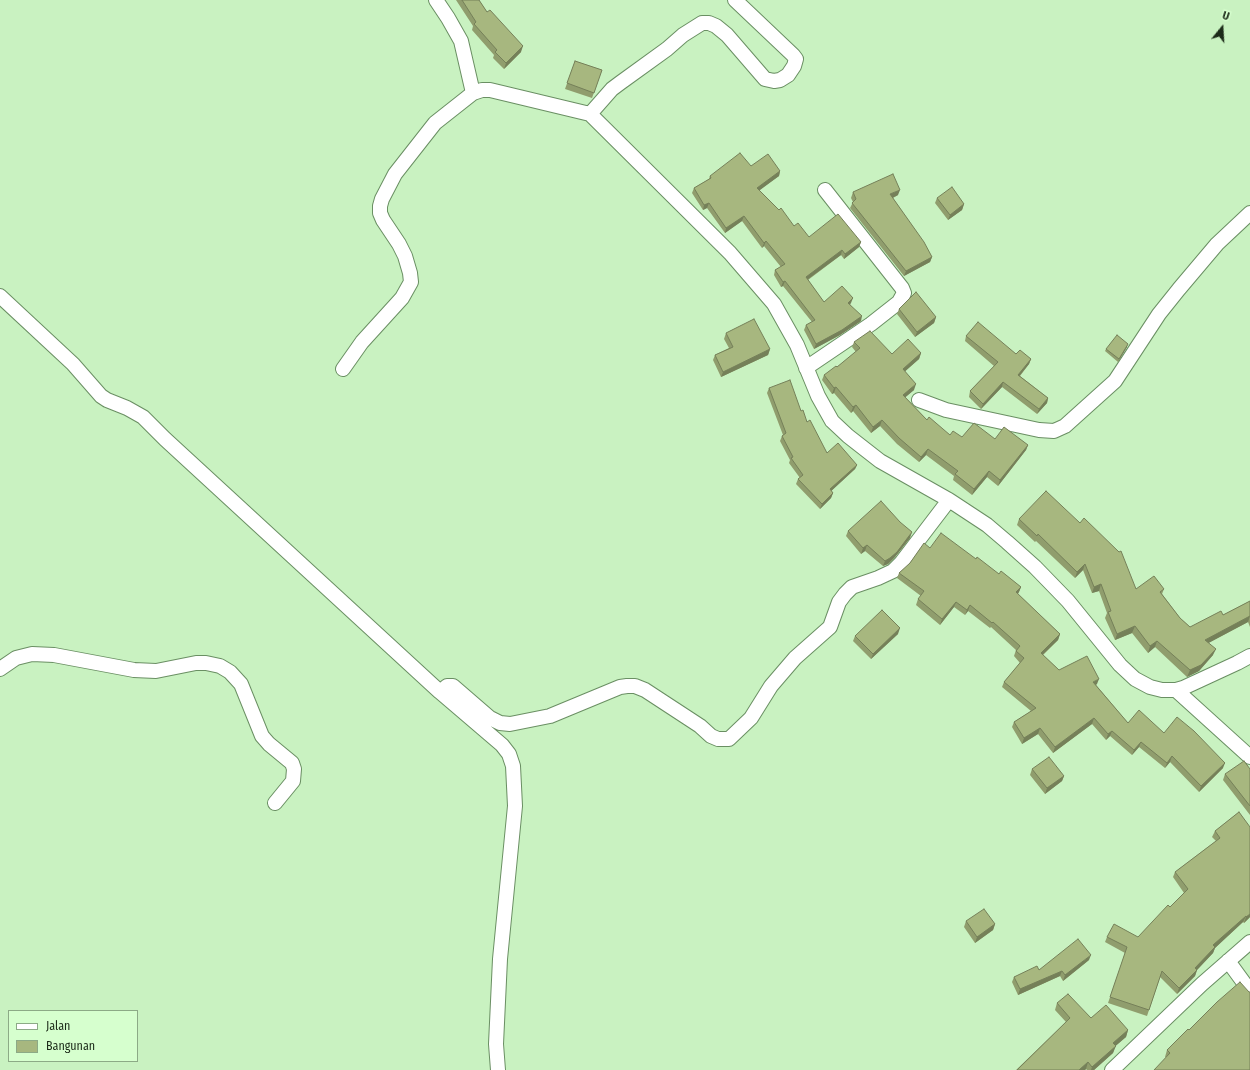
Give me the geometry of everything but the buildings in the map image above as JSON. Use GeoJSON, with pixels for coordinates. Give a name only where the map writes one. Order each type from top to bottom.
{"type":"FeatureCollection","features":[{"type":"Feature","properties":{"kind":"street"},"geometry":{"type":"LineString","coordinates":[[436,0],[461,41],[473,92]]}},
{"type":"Feature","properties":{"kind":"street"},"geometry":{"type":"LineString","coordinates":[[590,114],[616,86],[667,49],[683,35],[702,23],[709,23],[716,26],[727,35],[765,79],[774,81],[780,80],[788,75],[794,66],[796,59],[735,0]]}},
{"type":"Feature","properties":{"kind":"street"},"geometry":{"type":"LineString","coordinates":[[343,370],[362,342],[402,298],[411,282],[405,256],[380,213],[382,199],[395,174],[435,123],[473,92],[482,90],[490,90],[590,114],[730,253],[774,304],[797,345],[818,396],[832,421],[880,461],[949,500],[987,525],[1035,567],[1068,601],[1120,665],[1136,679],[1150,687],[1162,690],[1176,690],[1250,656]]}},
{"type":"Feature","properties":{"kind":"street"},"geometry":{"type":"LineString","coordinates":[[806,368],[871,324],[899,302],[904,293],[902,288],[824,190]]}},
{"type":"Feature","properties":{"kind":"street"},"geometry":{"type":"LineString","coordinates":[[919,400],[946,410],[1032,429],[1054,431],[1065,426],[1115,381],[1159,314],[1179,289],[1217,244],[1250,213]]}},
{"type":"Feature","properties":{"kind":"street"},"geometry":{"type":"LineString","coordinates":[[0,296],[73,364],[101,396],[142,417],[440,692],[502,745],[512,760],[515,806],[500,958],[496,1044],[498,1070]]}},
{"type":"Feature","properties":{"kind":"street"},"geometry":{"type":"LineString","coordinates":[[440,692],[447,686],[453,686],[490,718],[500,723],[510,724],[550,716],[620,687],[635,686],[645,690],[700,726],[711,736],[718,739],[729,739],[751,718],[770,686],[795,658],[830,627],[840,602],[845,594],[852,587],[893,571],[901,563],[949,500]]}},
{"type":"Feature","properties":{"kind":"street"},"geometry":{"type":"LineString","coordinates":[[0,669],[16,658],[32,654],[54,655],[134,670],[156,671],[196,663],[206,663],[220,666],[230,672],[241,684],[262,736],[292,763],[294,769],[293,781],[275,803]]}},
{"type":"Feature","properties":{"kind":"street"},"geometry":{"type":"LineString","coordinates":[[1176,690],[1250,757]]}},
{"type":"Feature","properties":{"kind":"street"},"geometry":{"type":"LineString","coordinates":[[1112,1070],[1250,942]]}},
{"type":"Feature","properties":{"kind":"street"},"geometry":{"type":"LineString","coordinates":[[1228,961],[1250,991]]}}]}
